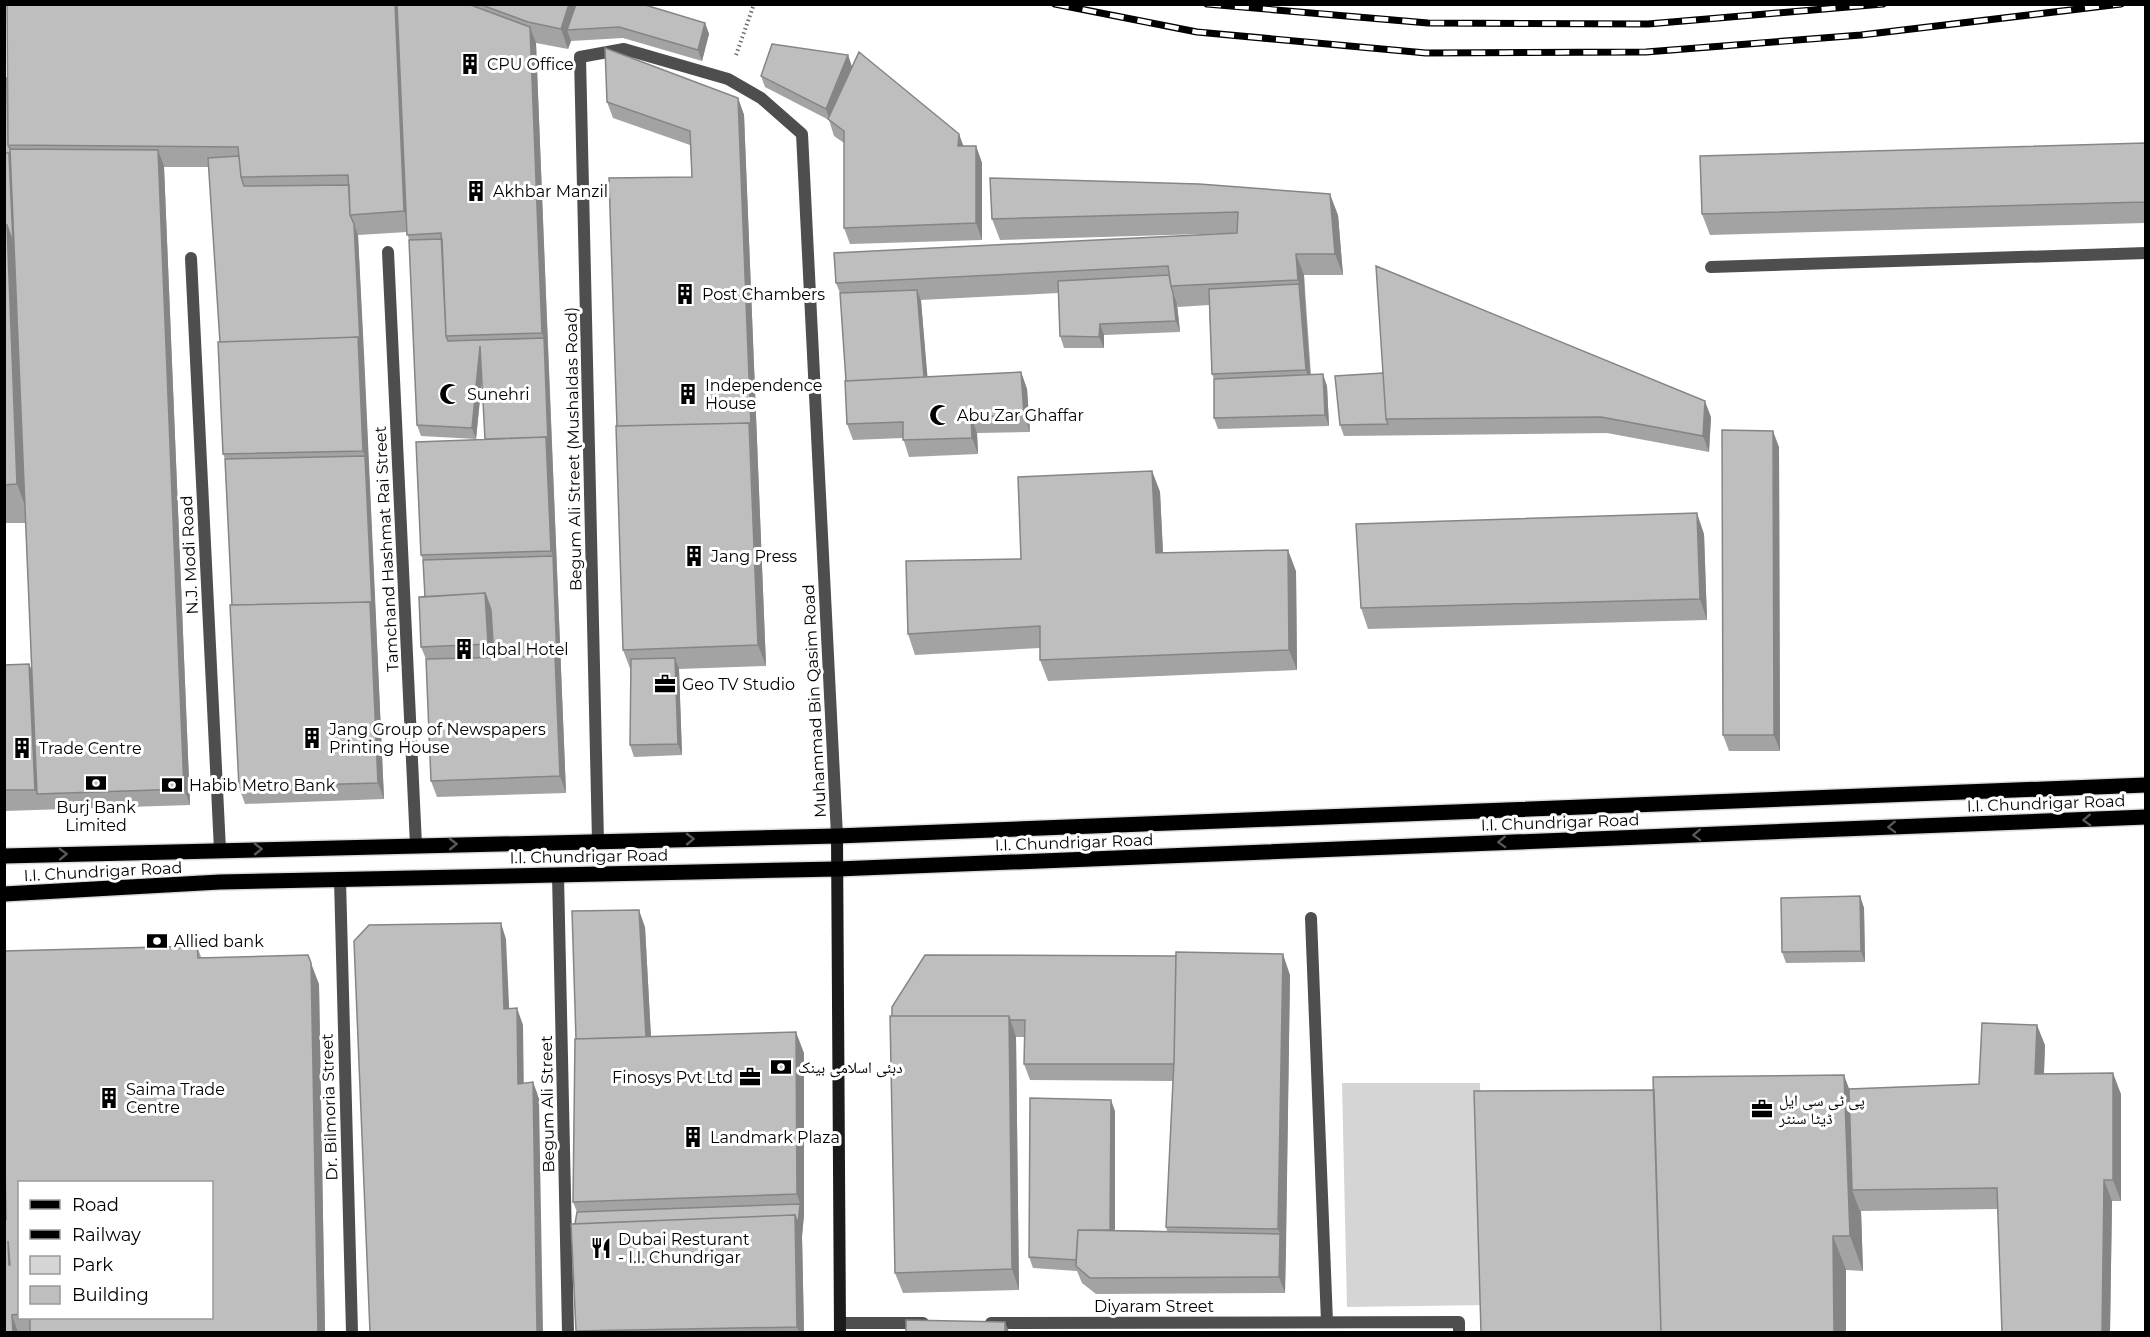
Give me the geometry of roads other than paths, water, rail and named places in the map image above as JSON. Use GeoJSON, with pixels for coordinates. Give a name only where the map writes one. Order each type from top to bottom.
{"type":"FeatureCollection","features":[{"type":"Feature","properties":{"kind":"main road","name":"I.I. Chundrigar Road"},"geometry":{"type":"LineString","coordinates":[[4,856],[598,840],[837,837],[2145,785]]}},
{"type":"Feature","properties":{"kind":"main road","name":"I.I. Chundrigar Road"},"geometry":{"type":"LineString","coordinates":[[4,894],[220,882],[837,869],[2145,818]]}},
{"type":"Feature","properties":{"kind":"main road","name":"Muhammad Bin Qasim Road"},"geometry":{"type":"LineString","coordinates":[[837,837],[840,1328]]}},
{"type":"Feature","properties":{"kind":"street","name":"Muhammad Bin Qasim Road"},"geometry":{"type":"LineString","coordinates":[[580,57],[624,49],[728,79],[761,98],[802,134],[837,837]]}},
{"type":"Feature","properties":{"kind":"street","name":"Begum Ali Street (Mushaldas Road)"},"geometry":{"type":"LineString","coordinates":[[580,57],[598,840]]}},
{"type":"Feature","properties":{"kind":"street","name":"Tamchand Hashmat Rai Street"},"geometry":{"type":"LineString","coordinates":[[388,252],[416,845]]}},
{"type":"Feature","properties":{"kind":"street"},"geometry":{"type":"LineString","coordinates":[[1711,267],[2145,253]]}},
{"type":"Feature","properties":{"kind":"street","name":"N.J. Modi Road"},"geometry":{"type":"LineString","coordinates":[[191,258],[220,849]]}},
{"type":"Feature","properties":{"kind":"street","name":"Begum Ali Street"},"geometry":{"type":"LineString","coordinates":[[558,874],[568,1332]]}},
{"type":"Feature","properties":{"kind":"street","name":"Dr. Bilmoria Street"},"geometry":{"type":"LineString","coordinates":[[340,880],[352,1332]]}},
{"type":"Feature","properties":{"kind":"street"},"geometry":{"type":"LineString","coordinates":[[1311,918],[1327,1322]]}},
{"type":"Feature","properties":{"kind":"street","name":"Diyaram Street"},"geometry":{"type":"LineString","coordinates":[[982,1323],[1459,1322],[1459,1332]]}},
{"type":"Feature","properties":{"kind":"street"},"geometry":{"type":"LineString","coordinates":[[840,1328],[935,1323]]}},
{"type":"Feature","properties":{"kind":"railway"},"geometry":{"type":"LineString","coordinates":[[1055,4],[1197,32],[1426,53],[1646,52],[1861,35],[2121,4]]}},
{"type":"Feature","properties":{"kind":"railway"},"geometry":{"type":"LineString","coordinates":[[1207,4],[1428,23],[1648,24],[1883,4]]}},
{"type":"Feature","properties":{"kind":"place","name":"CPU Office"},"geometry":{"type":"Point","coordinates":[470,64]}},
{"type":"Feature","properties":{"kind":"place","name":"Akhbar Manzil"},"geometry":{"type":"Point","coordinates":[476,191]}},
{"type":"Feature","properties":{"kind":"place","name":"Post Chambers"},"geometry":{"type":"Point","coordinates":[685,294]}},
{"type":"Feature","properties":{"kind":"place","name":"Sunehri"},"geometry":{"type":"Point","coordinates":[450,394]}},
{"type":"Feature","properties":{"kind":"place","name":"Independence House"},"geometry":{"type":"Point","coordinates":[688,394]}},
{"type":"Feature","properties":{"kind":"place","name":"Abu Zar Ghaffar"},"geometry":{"type":"Point","coordinates":[940,415]}},
{"type":"Feature","properties":{"kind":"place","name":"Jang Press"},"geometry":{"type":"Point","coordinates":[694,556]}},
{"type":"Feature","properties":{"kind":"place","name":"Iqbal Hotel"},"geometry":{"type":"Point","coordinates":[464,649]}},
{"type":"Feature","properties":{"kind":"place","name":"Geo TV Studio"},"geometry":{"type":"Point","coordinates":[665,684]}},
{"type":"Feature","properties":{"kind":"place","name":"Jang Group of Newspapers Printing House"},"geometry":{"type":"Point","coordinates":[312,738]}},
{"type":"Feature","properties":{"kind":"place","name":"Trade Centre"},"geometry":{"type":"Point","coordinates":[22,748]}},
{"type":"Feature","properties":{"kind":"place","name":"Burj Bank Limited"},"geometry":{"type":"Point","coordinates":[96,783]}},
{"type":"Feature","properties":{"kind":"place","name":"Habib Metro Bank"},"geometry":{"type":"Point","coordinates":[172,785]}},
{"type":"Feature","properties":{"kind":"place","name":"Allied bank"},"geometry":{"type":"Point","coordinates":[157,941]}},
{"type":"Feature","properties":{"kind":"place","name":"دبئی اسلامی بینک"},"geometry":{"type":"Point","coordinates":[781,1067]}},
{"type":"Feature","properties":{"kind":"place","name":"Finosys Pvt Ltd"},"geometry":{"type":"Point","coordinates":[750,1077]}},
{"type":"Feature","properties":{"kind":"place","name":"Saima Trade Centre"},"geometry":{"type":"Point","coordinates":[109,1098]}},
{"type":"Feature","properties":{"kind":"place","name":"پی ٹی سی ایل ڈیٹا سنٹر"},"geometry":{"type":"Point","coordinates":[1762,1109]}},
{"type":"Feature","properties":{"kind":"place","name":"Landmark Plaza"},"geometry":{"type":"Point","coordinates":[693,1137]}},
{"type":"Feature","properties":{"kind":"place","name":"Dubai Resturant - I.I. Chundrigar"},"geometry":{"type":"Point","coordinates":[601,1248]}}]}
